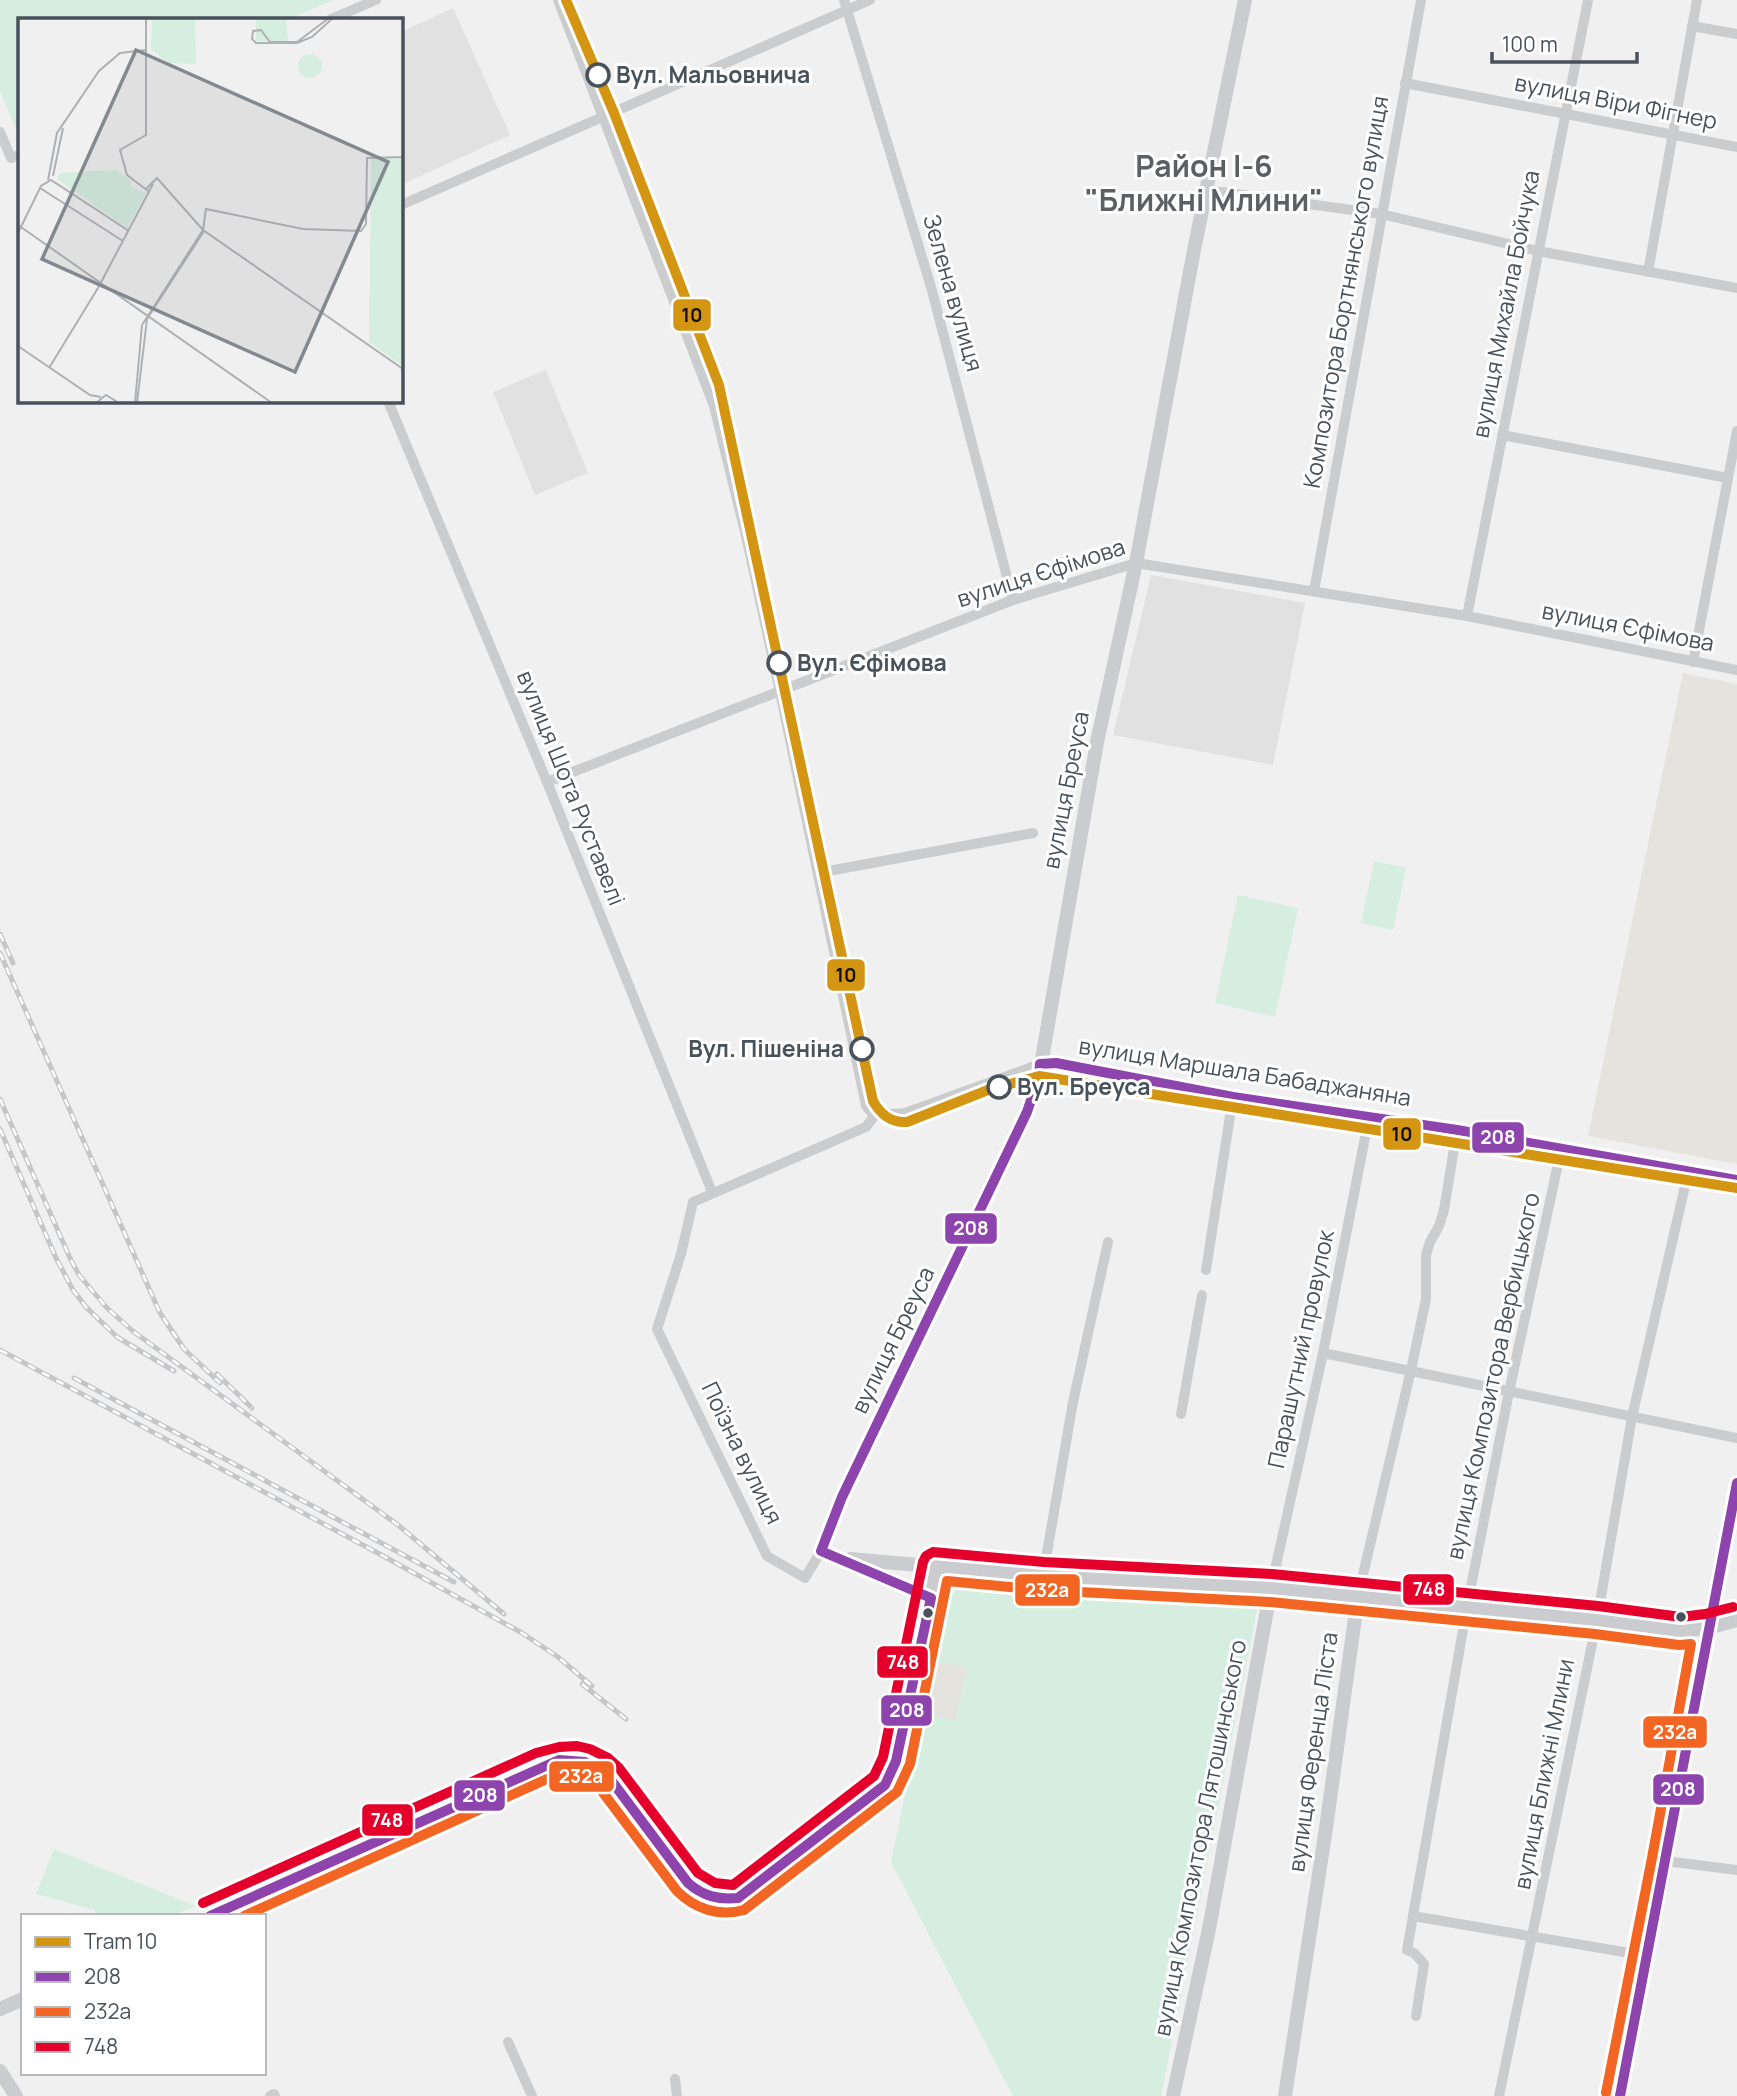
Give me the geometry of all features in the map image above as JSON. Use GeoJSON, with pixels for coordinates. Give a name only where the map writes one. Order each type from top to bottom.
{"type":"FeatureCollection","features":[{"type":"Feature","properties":{"kind":"street"},"geometry":{"type":"LineString","coordinates":[[333,18],[376,0]]}},
{"type":"Feature","properties":{"kind":"street"},"geometry":{"type":"LineString","coordinates":[[558,0],[714,406],[780,692],[866,1106],[874,1116]]}},
{"type":"Feature","properties":{"kind":"street"},"geometry":{"type":"LineString","coordinates":[[402,205],[604,117],[846,5],[870,0]]}},
{"type":"Feature","properties":{"kind":"street","name":"вулиця Бреуса"},"geometry":{"type":"LineString","coordinates":[[821,1551],[842,1497],[1027,1112],[1039,1076],[1097,742],[1136,563],[1245,0]]}},
{"type":"Feature","properties":{"kind":"street","name":"Композитора Бортнянського вулиця"},"geometry":{"type":"LineString","coordinates":[[1314,591],[1420,0]]}},
{"type":"Feature","properties":{"kind":"street","name":"вулиця Михайла Бойчука"},"geometry":{"type":"LineString","coordinates":[[1467,616],[1588,0]]}},
{"type":"Feature","properties":{"kind":"street"},"geometry":{"type":"LineString","coordinates":[[1648,272],[1698,0]]}},
{"type":"Feature","properties":{"kind":"street","name":"Зелена вулиця"},"geometry":{"type":"LineString","coordinates":[[846,5],[931,287],[1013,600]]}},
{"type":"Feature","properties":{"kind":"street"},"geometry":{"type":"LineString","coordinates":[[1692,26],[1737,34]]}},
{"type":"Feature","properties":{"kind":"street","name":"вулиця Віри Фігнер"},"geometry":{"type":"LineString","coordinates":[[1405,83],[1737,147]]}},
{"type":"Feature","properties":{"kind":"street"},"geometry":{"type":"LineString","coordinates":[[0,132],[15,157]]}},
{"type":"Feature","properties":{"kind":"street"},"geometry":{"type":"LineString","coordinates":[[1207,190],[1381,214],[1538,251],[1737,288]]}},
{"type":"Feature","properties":{"kind":"street","name":"вулиця Шота Руставелі"},"geometry":{"type":"LineString","coordinates":[[388,402],[547,782],[712,1192]]}},
{"type":"Feature","properties":{"kind":"street"},"geometry":{"type":"LineString","coordinates":[[1693,662],[1737,431]]}},
{"type":"Feature","properties":{"kind":"street"},"geometry":{"type":"LineString","coordinates":[[1502,435],[1728,478]]}},
{"type":"Feature","properties":{"kind":"street","name":"вулиця Єфімова"},"geometry":{"type":"LineString","coordinates":[[547,782],[1013,600],[1136,563],[1467,616],[1737,670]]}},
{"type":"Feature","properties":{"kind":"street"},"geometry":{"type":"LineString","coordinates":[[818,873],[1033,833]]}},
{"type":"Feature","properties":{"kind":"street","name":"вулиця Маршала Бабаджаняна"},"geometry":{"type":"LineString","coordinates":[[657,1329],[694,1202],[866,1127],[874,1116],[908,1112],[1040,1064],[1056,1063],[1233,1097],[1457,1130],[1737,1180]]}},
{"type":"Feature","properties":{"kind":"street"},"geometry":{"type":"LineString","coordinates":[[1206,1270],[1233,1097]]}},
{"type":"Feature","properties":{"kind":"street","name":"Парашутний провулок"},"geometry":{"type":"LineString","coordinates":[[1271,1588],[1323,1353],[1369,1117]]}},
{"type":"Feature","properties":{"kind":"street","name":"вулиця Ференца Ліста"},"geometry":{"type":"LineString","coordinates":[[1284,2096],[1326,1828],[1358,1596],[1411,1370],[1426,1299],[1426,1255],[1444,1210],[1457,1130]]}},
{"type":"Feature","properties":{"kind":"street","name":"вулиця Композитора Вербицького"},"geometry":{"type":"LineString","coordinates":[[1416,2016],[1424,1964],[1407,1950],[1466,1607],[1561,1150]]}},
{"type":"Feature","properties":{"kind":"street","name":"вулиця Ближні Млини"},"geometry":{"type":"LineString","coordinates":[[1499,2096],[1597,1620],[1632,1417],[1688,1173]]}},
{"type":"Feature","properties":{"kind":"street"},"geometry":{"type":"LineString","coordinates":[[1044,1576],[1073,1402],[1108,1242]]}},
{"type":"Feature","properties":{"kind":"street"},"geometry":{"type":"LineString","coordinates":[[1181,1414],[1202,1295]]}},
{"type":"Feature","properties":{"kind":"street","name":"Поїзна вулиця"},"geometry":{"type":"LineString","coordinates":[[657,1329],[767,1556],[805,1578],[821,1551]]}},
{"type":"Feature","properties":{"kind":"street"},"geometry":{"type":"LineString","coordinates":[[1323,1353],[1737,1438]]}},
{"type":"Feature","properties":{"kind":"street"},"geometry":{"type":"LineString","coordinates":[[1620,2096],[1737,1483]]}},
{"type":"Feature","properties":{"kind":"street"},"geometry":{"type":"LineString","coordinates":[[821,1551],[930,1598]]}},
{"type":"Feature","properties":{"kind":"street"},"geometry":{"type":"LineString","coordinates":[[838,1558],[1044,1576],[1271,1588],[1681,1630],[1708,1628],[1737,1620]]}},
{"type":"Feature","properties":{"kind":"street"},"geometry":{"type":"LineString","coordinates":[[213,1914],[542,1766],[559,1760],[578,1759],[594,1765],[608,1776],[688,1883],[699,1893],[723,1900],[738,1898],[885,1785],[896,1761],[936,1566]]}},
{"type":"Feature","properties":{"kind":"street","name":"вулиця Композитора Лятошинського"},"geometry":{"type":"LineString","coordinates":[[1173,2096],[1212,1917],[1271,1588]]}},
{"type":"Feature","properties":{"kind":"street"},"geometry":{"type":"LineString","coordinates":[[1666,1861],[1737,1870]]}},
{"type":"Feature","properties":{"kind":"street"},"geometry":{"type":"LineString","coordinates":[[1413,1916],[1647,1956]]}},
{"type":"Feature","properties":{"kind":"street"},"geometry":{"type":"LineString","coordinates":[[0,2009],[21,2000]]}},
{"type":"Feature","properties":{"kind":"street"},"geometry":{"type":"LineString","coordinates":[[508,2042],[532,2096]]}},
{"type":"Feature","properties":{"kind":"street"},"geometry":{"type":"LineString","coordinates":[[0,2071],[16,2096]]}},
{"type":"Feature","properties":{"kind":"street"},"geometry":{"type":"LineString","coordinates":[[676,2079],[677,2096]]}},
{"type":"Feature","properties":{"kind":"shaded area"},"geometry":{"type":"Polygon","coordinates":[[[453,8],[510,135],[402,185],[402,32],[453,8]]]}},
{"type":"Feature","properties":{"kind":"shaded area"},"geometry":{"type":"Polygon","coordinates":[[[546,370],[588,473],[535,495],[493,392],[546,370]]]}},
{"type":"Feature","properties":{"kind":"shaded area"},"geometry":{"type":"Polygon","coordinates":[[[1151,575],[1305,603],[1273,765],[1113,735],[1151,575]]]}},
{"type":"Feature","properties":{"kind":"shaded area"},"geometry":{"type":"Polygon","coordinates":[[[1683,673],[1737,684],[1737,1164],[1588,1136],[1683,673]]]}},
{"type":"Feature","properties":{"kind":"shaded area"},"geometry":{"type":"Polygon","coordinates":[[[933,1660],[967,1667],[956,1721],[922,1714],[921,1693],[928,1664],[933,1660]]]}},
{"type":"Feature","properties":{"kind":"green space"},"geometry":{"type":"Polygon","coordinates":[[[0,0],[333,0],[291,18],[18,18],[18,134],[0,91],[0,0]]]}},
{"type":"Feature","properties":{"kind":"green space"},"geometry":{"type":"Polygon","coordinates":[[[1374,861],[1406,868],[1393,930],[1361,923],[1374,861]]]}},
{"type":"Feature","properties":{"kind":"green space"},"geometry":{"type":"Polygon","coordinates":[[[1238,895],[1298,908],[1275,1017],[1215,1003],[1238,895]]]}},
{"type":"Feature","properties":{"kind":"green space"},"geometry":{"type":"Polygon","coordinates":[[[961,1584],[1258,1605],[1161,2096],[1013,2096],[891,1862],[922,1714],[956,1721],[967,1667],[933,1660],[945,1601],[961,1584]]]}},
{"type":"Feature","properties":{"kind":"green space"},"geometry":{"type":"Polygon","coordinates":[[[54,1849],[196,1906],[175,1914],[95,1914],[95,1910],[36,1894],[54,1849]]]}},
{"type":"Feature","properties":{"kind":"railway"},"geometry":{"type":"LineString","coordinates":[[0,934],[13,963]]}},
{"type":"Feature","properties":{"kind":"railway"},"geometry":{"type":"LineString","coordinates":[[0,953],[160,1313],[184,1349],[220,1383]]}},
{"type":"Feature","properties":{"kind":"railway"},"geometry":{"type":"LineString","coordinates":[[0,1099],[70,1258],[79,1275],[107,1308],[134,1332],[398,1525],[504,1614]]}},
{"type":"Feature","properties":{"kind":"railway"},"geometry":{"type":"LineString","coordinates":[[0,1129],[56,1258],[73,1290],[86,1307],[117,1337],[174,1371]]}},
{"type":"Feature","properties":{"kind":"railway"},"geometry":{"type":"LineString","coordinates":[[0,1350],[522,1633],[558,1657],[592,1686]]}},
{"type":"Feature","properties":{"kind":"railway"},"geometry":{"type":"LineString","coordinates":[[217,1374],[252,1408]]}},
{"type":"Feature","properties":{"kind":"railway"},"geometry":{"type":"LineString","coordinates":[[74,1378],[454,1582]]}},
{"type":"Feature","properties":{"kind":"railway"},"geometry":{"type":"LineString","coordinates":[[582,1684],[626,1719]]}},
{"type":"Feature","properties":{"kind":"tram line","name":"10"},"geometry":{"type":"LineString","coordinates":[[566,0],[614,113],[719,385],[873,1101],[879,1110],[891,1119],[907,1122],[988,1090],[1039,1076],[1737,1188]]}},
{"type":"Feature","properties":{"kind":"transit line","name":"208"},"geometry":{"type":"LineString","coordinates":[[214,1914],[559,1760],[585,1762],[608,1776],[688,1883],[705,1894],[724,1898],[738,1898],[885,1785],[896,1761],[931,1598],[821,1551],[842,1497],[1027,1112],[1039,1076],[1040,1064],[1056,1063],[1233,1097],[1457,1130],[1737,1180]]}},
{"type":"Feature","properties":{"kind":"transit line","name":"208"},"geometry":{"type":"LineString","coordinates":[[1620,2096],[1737,1483]]}},
{"type":"Feature","properties":{"kind":"transit line","name":"748"},"geometry":{"type":"LineString","coordinates":[[203,1903],[536,1753],[577,1746],[608,1758],[619,1768],[698,1873],[715,1883],[733,1885],[874,1776],[883,1757],[923,1562],[926,1556],[933,1552],[1044,1562],[1272,1574],[1598,1606],[1681,1617],[1733,1607]]}},
{"type":"Feature","properties":{"kind":"transit line","name":"232а"},"geometry":{"type":"LineString","coordinates":[[248,1914],[547,1779],[568,1774],[585,1778],[598,1786],[684,1897],[700,1907],[717,1912],[744,1910],[897,1792],[910,1764],[947,1581],[1042,1590],[1270,1602],[1595,1634],[1679,1645],[1691,1644],[1606,2093]]}},
{"type":"Feature","properties":{"kind":"place","name":"Вул. Мальовнича"},"geometry":{"type":"Point","coordinates":[598,75]}},
{"type":"Feature","properties":{"kind":"place","name":"Вул. Єфімова"},"geometry":{"type":"Point","coordinates":[779,663]}},
{"type":"Feature","properties":{"kind":"place","name":"Вул. Пішеніна"},"geometry":{"type":"Point","coordinates":[862,1049]}},
{"type":"Feature","properties":{"kind":"place","name":"Вул. Бреуса"},"geometry":{"type":"Point","coordinates":[999,1087]}},
{"type":"Feature","properties":{"kind":"district","name":"Район І-6 \"Ближні Млини\""},"geometry":{"type":"Point","coordinates":[1204,184]}}]}
